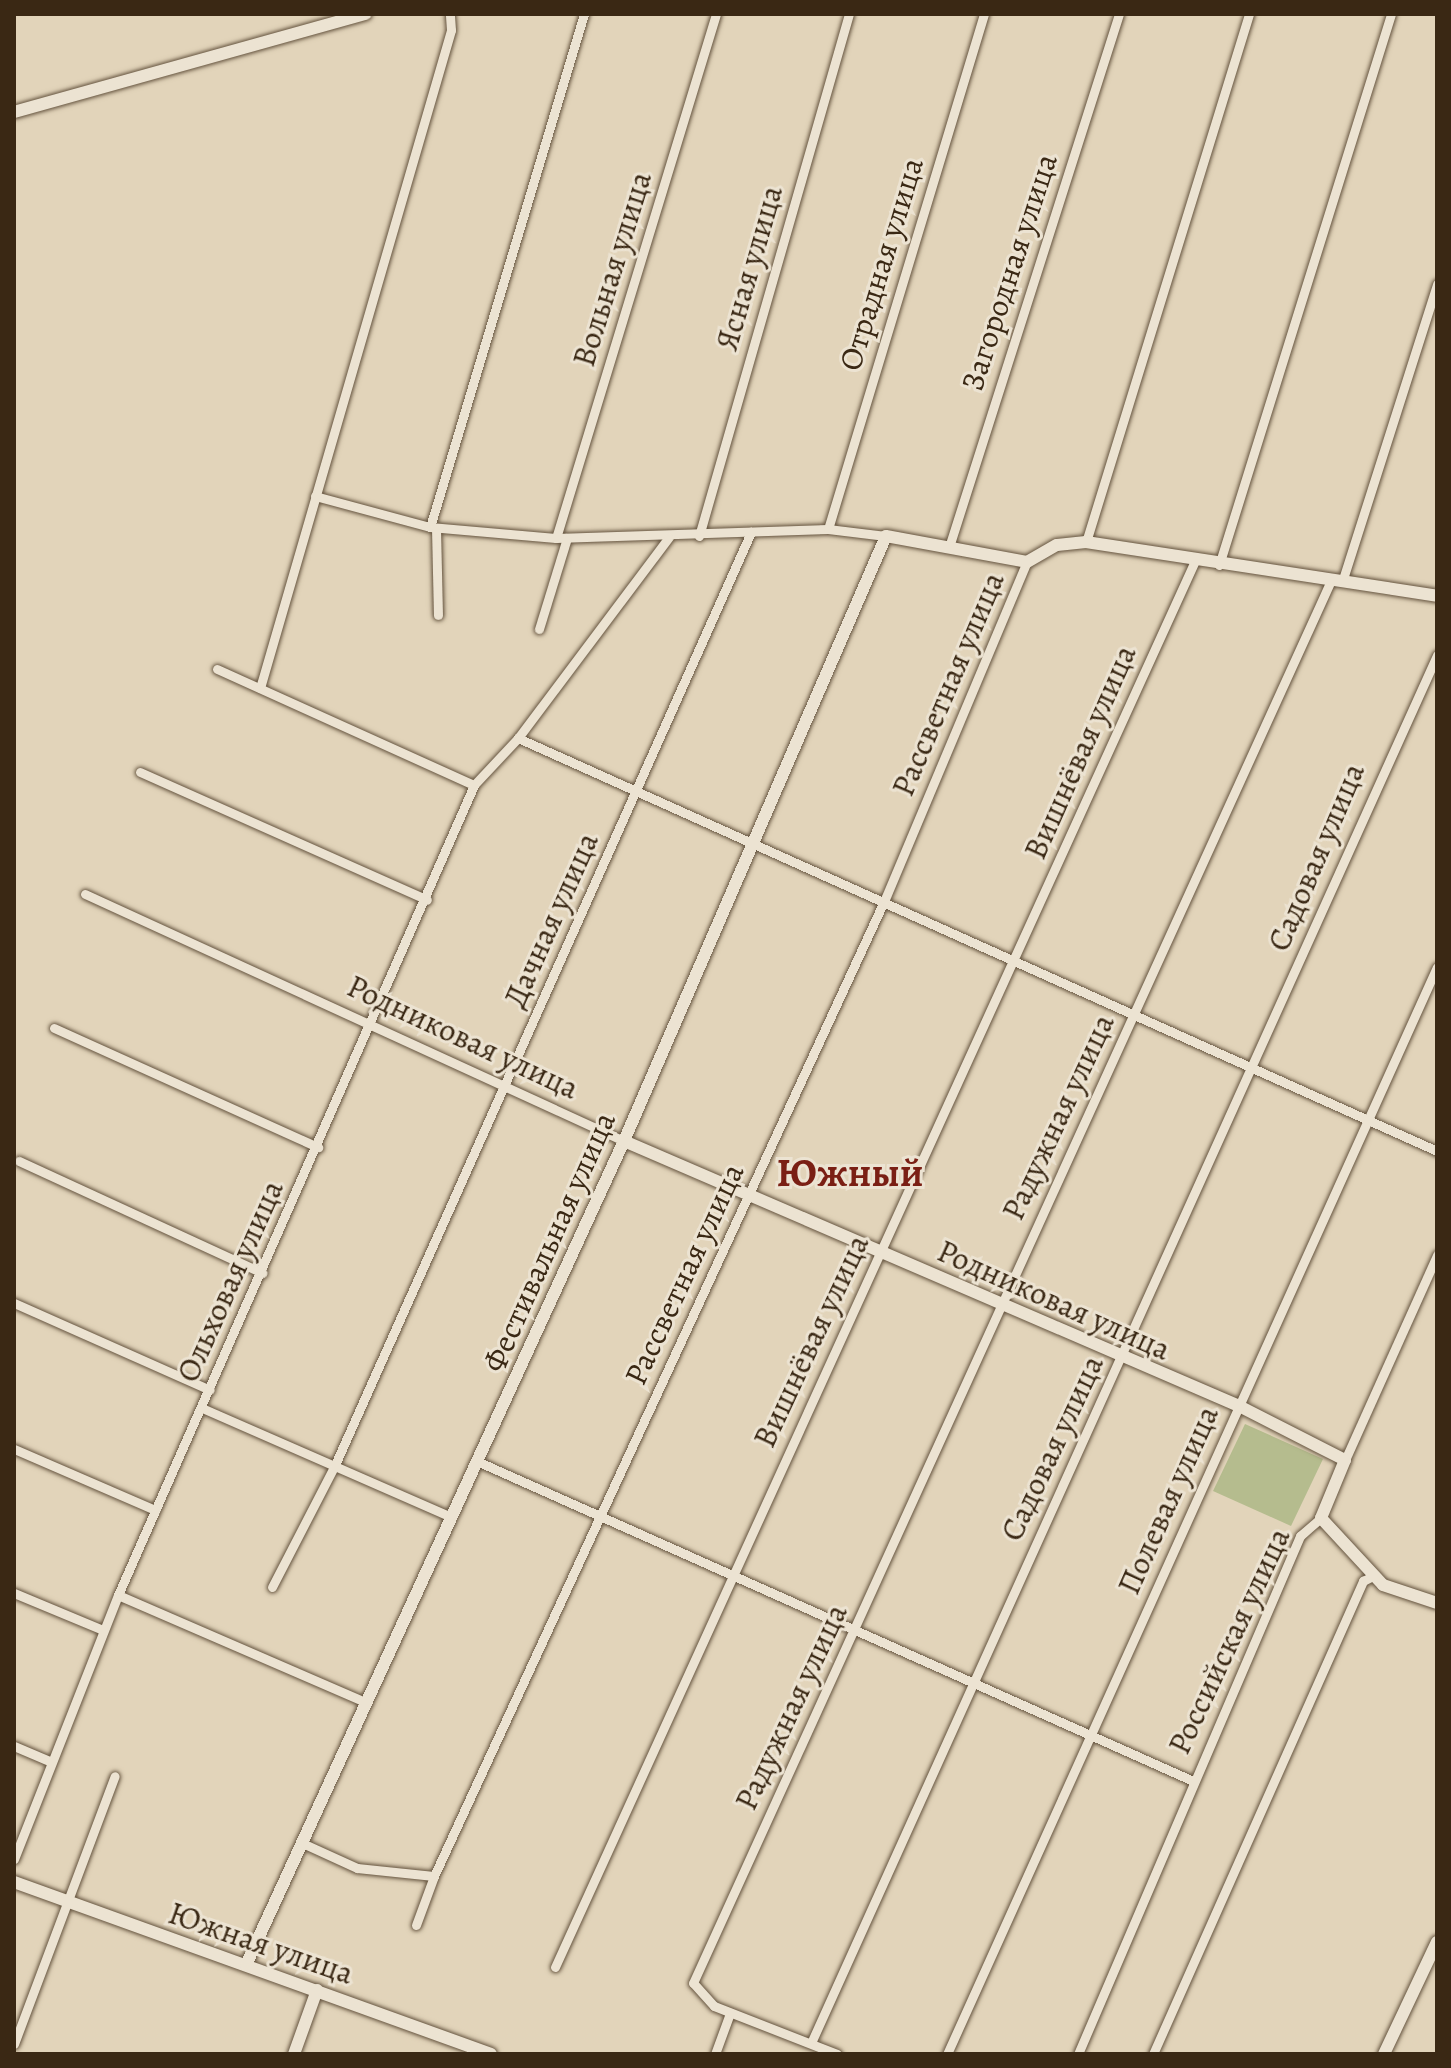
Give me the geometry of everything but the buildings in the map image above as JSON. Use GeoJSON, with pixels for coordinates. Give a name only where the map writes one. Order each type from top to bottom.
{"type":"FeatureCollection","features":[{"type":"Feature","properties":{"kind":"street"},"geometry":{"type":"LineString","coordinates":[[14,112],[366,14]]}},
{"type":"Feature","properties":{"kind":"street"},"geometry":{"type":"LineString","coordinates":[[260,688],[451,30],[450,14]]}},
{"type":"Feature","properties":{"kind":"street"},"geometry":{"type":"LineString","coordinates":[[438,615],[433,528],[584,14]]}},
{"type":"Feature","properties":{"kind":"street","name":"Вольная улица"},"geometry":{"type":"LineString","coordinates":[[539,629],[561,538],[716,14]]}},
{"type":"Feature","properties":{"kind":"street","name":"Ясная улица"},"geometry":{"type":"LineString","coordinates":[[699,536],[849,14]]}},
{"type":"Feature","properties":{"kind":"street","name":"Отрадная улица"},"geometry":{"type":"LineString","coordinates":[[828,529],[984,14]]}},
{"type":"Feature","properties":{"kind":"street","name":"Загородная улица"},"geometry":{"type":"LineString","coordinates":[[949,547],[1119,14]]}},
{"type":"Feature","properties":{"kind":"street"},"geometry":{"type":"LineString","coordinates":[[1086,542],[1249,14]]}},
{"type":"Feature","properties":{"kind":"street"},"geometry":{"type":"LineString","coordinates":[[1219,565],[1391,14]]}},
{"type":"Feature","properties":{"kind":"street","name":"Радужная улица"},"geometry":{"type":"LineString","coordinates":[[730,2013],[701,1998],[693,1983],[1135,1011],[1337,579],[1437,284]]}},
{"type":"Feature","properties":{"kind":"street"},"geometry":{"type":"LineString","coordinates":[[315,496],[433,528],[561,538],[699,536],[828,529],[886,536],[1027,562],[1057,545],[1086,542],[1194,563],[1337,579],[1437,596]]}},
{"type":"Feature","properties":{"kind":"street","name":"Дачная улица"},"geometry":{"type":"LineString","coordinates":[[272,1587],[334,1467],[751,532]]}},
{"type":"Feature","properties":{"kind":"street","name":"Фестивальная улица"},"geometry":{"type":"LineString","coordinates":[[246,1965],[624,1141],[886,536]]}},
{"type":"Feature","properties":{"kind":"street","name":"Ольховая улица"},"geometry":{"type":"LineString","coordinates":[[14,1859],[103,1630],[374,1021],[474,785],[518,738],[669,537]]}},
{"type":"Feature","properties":{"kind":"street","name":"Рассветная улица"},"geometry":{"type":"LineString","coordinates":[[416,1925],[434,1876],[885,899],[1027,562]]}},
{"type":"Feature","properties":{"kind":"street","name":"Вишнёвая улица"},"geometry":{"type":"LineString","coordinates":[[555,1967],[732,1574],[1017,958],[1194,563]]}},
{"type":"Feature","properties":{"kind":"street","name":"Садовая улица"},"geometry":{"type":"LineString","coordinates":[[811,2043],[1255,1065],[1437,655]]}},
{"type":"Feature","properties":{"kind":"street"},"geometry":{"type":"LineString","coordinates":[[217,669],[474,785]]}},
{"type":"Feature","properties":{"kind":"street"},"geometry":{"type":"LineString","coordinates":[[518,738],[753,838],[1255,1065],[1437,1151]]}},
{"type":"Feature","properties":{"kind":"street"},"geometry":{"type":"LineString","coordinates":[[140,772],[427,900]]}},
{"type":"Feature","properties":{"kind":"street","name":"Родниковая улица"},"geometry":{"type":"LineString","coordinates":[[85,894],[374,1021],[624,1141],[750,1192],[1121,1360],[1239,1406],[1345,1460]]}},
{"type":"Feature","properties":{"kind":"street","name":"Полевая улица"},"geometry":{"type":"LineString","coordinates":[[947,2054],[1437,967]]}},
{"type":"Feature","properties":{"kind":"street"},"geometry":{"type":"LineString","coordinates":[[54,1028],[318,1147]]}},
{"type":"Feature","properties":{"kind":"street"},"geometry":{"type":"LineString","coordinates":[[19,1161],[263,1273]]}},
{"type":"Feature","properties":{"kind":"street","name":"Российская улица"},"geometry":{"type":"LineString","coordinates":[[1078,2054],[1300,1536],[1321,1518],[1437,1255]]}},
{"type":"Feature","properties":{"kind":"street"},"geometry":{"type":"LineString","coordinates":[[14,1303],[210,1390]]}},
{"type":"Feature","properties":{"kind":"street"},"geometry":{"type":"LineString","coordinates":[[202,1408],[452,1517]]}},
{"type":"Feature","properties":{"kind":"street"},"geometry":{"type":"LineString","coordinates":[[14,1449],[155,1510]]}},
{"type":"Feature","properties":{"kind":"street"},"geometry":{"type":"LineString","coordinates":[[479,1462],[732,1574],[1088,1740],[1193,1781]]}},
{"type":"Feature","properties":{"kind":"street"},"geometry":{"type":"LineString","coordinates":[[1321,1518],[1373,1576],[1401,1595],[1437,1603]]}},
{"type":"Feature","properties":{"kind":"street"},"geometry":{"type":"LineString","coordinates":[[1153,2054],[1363,1581],[1373,1576]]}},
{"type":"Feature","properties":{"kind":"street"},"geometry":{"type":"LineString","coordinates":[[14,1593],[103,1630]]}},
{"type":"Feature","properties":{"kind":"street"},"geometry":{"type":"LineString","coordinates":[[118,1595],[365,1702]]}},
{"type":"Feature","properties":{"kind":"street"},"geometry":{"type":"LineString","coordinates":[[14,1746],[50,1761]]}},
{"type":"Feature","properties":{"kind":"street"},"geometry":{"type":"LineString","coordinates":[[14,2044],[115,1776]]}},
{"type":"Feature","properties":{"kind":"street"},"geometry":{"type":"LineString","coordinates":[[300,1842],[357,1868],[434,1876]]}},
{"type":"Feature","properties":{"kind":"street","name":"Южная улица"},"geometry":{"type":"LineString","coordinates":[[14,1882],[65,1903],[491,2054]]}},
{"type":"Feature","properties":{"kind":"street"},"geometry":{"type":"LineString","coordinates":[[1384,2054],[1437,1942]]}},
{"type":"Feature","properties":{"kind":"street"},"geometry":{"type":"LineString","coordinates":[[294,2054],[317,1990]]}},
{"type":"Feature","properties":{"kind":"street"},"geometry":{"type":"LineString","coordinates":[[715,2054],[730,2013],[837,2054]]}},
{"type":"Feature","properties":{"kind":"green space"},"geometry":{"type":"Polygon","coordinates":[[[1245,1424],[1323,1459],[1291,1526],[1213,1491],[1245,1424]]]}},
{"type":"Feature","properties":{"kind":"district","name":"Южный"},"geometry":{"type":"Point","coordinates":[850,1173]}}]}
